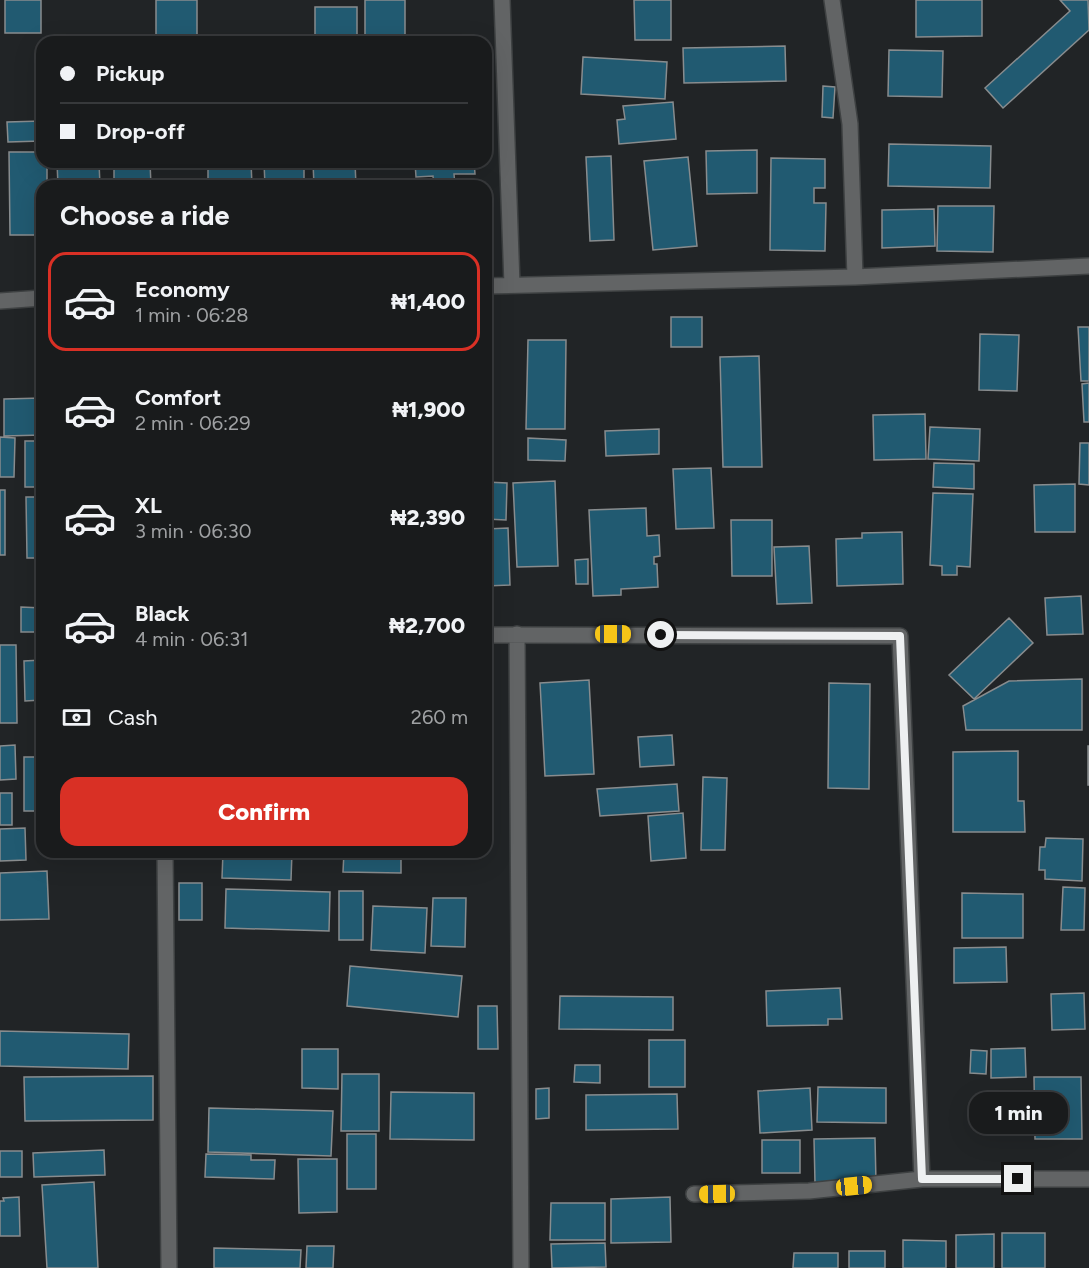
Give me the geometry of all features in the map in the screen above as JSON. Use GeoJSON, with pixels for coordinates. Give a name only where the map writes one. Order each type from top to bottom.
{"type":"FeatureCollection","features":[{"type":"Feature","properties":{"kind":"street"},"geometry":{"type":"LineString","coordinates":[[502,0],[512,285]]}},
{"type":"Feature","properties":{"kind":"street"},"geometry":{"type":"LineString","coordinates":[[832,0],[850,124],[855,277]]}},
{"type":"Feature","properties":{"kind":"street"},"geometry":{"type":"LineString","coordinates":[[492,286],[855,277],[1089,266]]}},
{"type":"Feature","properties":{"kind":"street"},"geometry":{"type":"LineString","coordinates":[[0,301],[36,298]]}},
{"type":"Feature","properties":{"kind":"street"},"geometry":{"type":"LineString","coordinates":[[517,634],[521,1268]]}},
{"type":"Feature","properties":{"kind":"street"},"geometry":{"type":"LineString","coordinates":[[492,635],[900,636],[922,1179]]}},
{"type":"Feature","properties":{"kind":"street"},"geometry":{"type":"LineString","coordinates":[[165,858],[169,1268]]}},
{"type":"Feature","properties":{"kind":"street"},"geometry":{"type":"LineString","coordinates":[[694,1194],[809,1191],[922,1179],[1089,1179]]}},
{"type":"Feature","properties":{"kind":"building"},"geometry":{"type":"Polygon","coordinates":[[[5,0],[41,0],[41,33],[5,33],[5,0]]]}},
{"type":"Feature","properties":{"kind":"building"},"geometry":{"type":"Polygon","coordinates":[[[156,0],[197,0],[197,36],[156,36],[156,0]]]}},
{"type":"Feature","properties":{"kind":"building"},"geometry":{"type":"Polygon","coordinates":[[[365,0],[405,0],[405,36],[365,36],[365,0]]]}},
{"type":"Feature","properties":{"kind":"building"},"geometry":{"type":"Polygon","coordinates":[[[634,0],[671,0],[671,40],[635,40],[634,0]]]}},
{"type":"Feature","properties":{"kind":"building"},"geometry":{"type":"Polygon","coordinates":[[[916,0],[982,0],[982,36],[916,37],[916,0]]]}},
{"type":"Feature","properties":{"kind":"building"},"geometry":{"type":"Polygon","coordinates":[[[1060,0],[1088,0],[1089,30],[1003,108],[985,88],[1070,11],[1060,0]]]}},
{"type":"Feature","properties":{"kind":"building"},"geometry":{"type":"Polygon","coordinates":[[[315,7],[357,7],[357,36],[315,36],[315,7]]]}},
{"type":"Feature","properties":{"kind":"building"},"geometry":{"type":"Polygon","coordinates":[[[785,46],[786,81],[684,83],[683,48],[785,46]]]}},
{"type":"Feature","properties":{"kind":"building"},"geometry":{"type":"Polygon","coordinates":[[[889,50],[943,51],[942,97],[888,96],[889,50]]]}},
{"type":"Feature","properties":{"kind":"building"},"geometry":{"type":"Polygon","coordinates":[[[583,57],[667,62],[665,99],[581,94],[583,57]]]}},
{"type":"Feature","properties":{"kind":"building"},"geometry":{"type":"Polygon","coordinates":[[[823,86],[835,87],[833,118],[822,117],[823,86]]]}},
{"type":"Feature","properties":{"kind":"building"},"geometry":{"type":"Polygon","coordinates":[[[673,102],[676,139],[619,144],[617,120],[625,119],[623,106],[673,102]]]}},
{"type":"Feature","properties":{"kind":"building"},"geometry":{"type":"Polygon","coordinates":[[[36,121],[36,141],[8,142],[7,122],[36,121]]]}},
{"type":"Feature","properties":{"kind":"building"},"geometry":{"type":"Polygon","coordinates":[[[889,144],[991,146],[990,188],[888,186],[889,144]]]}},
{"type":"Feature","properties":{"kind":"building"},"geometry":{"type":"Polygon","coordinates":[[[757,150],[757,193],[707,194],[706,151],[757,150]]]}},
{"type":"Feature","properties":{"kind":"building"},"geometry":{"type":"Polygon","coordinates":[[[9,152],[36,152],[36,168],[47,168],[47,180],[36,180],[36,235],[10,235],[9,152]]]}},
{"type":"Feature","properties":{"kind":"building"},"geometry":{"type":"Polygon","coordinates":[[[611,156],[614,240],[590,241],[586,157],[611,156]]]}},
{"type":"Feature","properties":{"kind":"building"},"geometry":{"type":"Polygon","coordinates":[[[688,157],[697,246],[653,250],[644,161],[688,157]]]}},
{"type":"Feature","properties":{"kind":"building"},"geometry":{"type":"Polygon","coordinates":[[[771,158],[825,159],[825,188],[814,188],[814,203],[826,203],[825,251],[770,250],[771,158]]]}},
{"type":"Feature","properties":{"kind":"building"},"geometry":{"type":"Polygon","coordinates":[[[57,168],[99,168],[100,180],[58,180],[57,168]]]}},
{"type":"Feature","properties":{"kind":"building"},"geometry":{"type":"Polygon","coordinates":[[[114,168],[150,168],[151,180],[114,180],[114,168]]]}},
{"type":"Feature","properties":{"kind":"building"},"geometry":{"type":"Polygon","coordinates":[[[208,168],[251,168],[252,180],[208,180],[208,168]]]}},
{"type":"Feature","properties":{"kind":"building"},"geometry":{"type":"Polygon","coordinates":[[[264,168],[304,168],[304,180],[265,180],[264,168]]]}},
{"type":"Feature","properties":{"kind":"building"},"geometry":{"type":"Polygon","coordinates":[[[313,168],[355,168],[356,180],[314,180],[313,168]]]}},
{"type":"Feature","properties":{"kind":"building"},"geometry":{"type":"Polygon","coordinates":[[[415,168],[474,168],[475,174],[454,174],[454,180],[433,180],[433,176],[416,177],[415,168]]]}},
{"type":"Feature","properties":{"kind":"building"},"geometry":{"type":"Polygon","coordinates":[[[938,206],[994,206],[993,252],[937,251],[938,206]]]}},
{"type":"Feature","properties":{"kind":"building"},"geometry":{"type":"Polygon","coordinates":[[[934,209],[935,246],[882,248],[882,210],[934,209]]]}},
{"type":"Feature","properties":{"kind":"building"},"geometry":{"type":"Polygon","coordinates":[[[671,317],[702,317],[702,347],[671,347],[671,317]]]}},
{"type":"Feature","properties":{"kind":"building"},"geometry":{"type":"Polygon","coordinates":[[[1078,327],[1089,327],[1089,381],[1081,381],[1078,327]]]}},
{"type":"Feature","properties":{"kind":"building"},"geometry":{"type":"Polygon","coordinates":[[[980,334],[1019,335],[1017,391],[979,390],[980,334]]]}},
{"type":"Feature","properties":{"kind":"building"},"geometry":{"type":"Polygon","coordinates":[[[528,340],[566,340],[565,429],[526,429],[528,340]]]}},
{"type":"Feature","properties":{"kind":"building"},"geometry":{"type":"Polygon","coordinates":[[[759,356],[762,467],[723,467],[720,357],[759,356]]]}},
{"type":"Feature","properties":{"kind":"building"},"geometry":{"type":"Polygon","coordinates":[[[1089,383],[1089,422],[1084,422],[1082,384],[1089,383]]]}},
{"type":"Feature","properties":{"kind":"building"},"geometry":{"type":"Polygon","coordinates":[[[36,398],[36,435],[4,436],[4,399],[36,398]]]}},
{"type":"Feature","properties":{"kind":"building"},"geometry":{"type":"Polygon","coordinates":[[[925,414],[926,459],[874,460],[873,415],[925,414]]]}},
{"type":"Feature","properties":{"kind":"building"},"geometry":{"type":"Polygon","coordinates":[[[930,427],[980,429],[979,461],[928,459],[930,427]]]}},
{"type":"Feature","properties":{"kind":"building"},"geometry":{"type":"Polygon","coordinates":[[[659,429],[659,454],[606,456],[605,431],[659,429]]]}},
{"type":"Feature","properties":{"kind":"building"},"geometry":{"type":"Polygon","coordinates":[[[0,437],[15,438],[14,477],[0,477],[0,437]]]}},
{"type":"Feature","properties":{"kind":"building"},"geometry":{"type":"Polygon","coordinates":[[[528,438],[566,440],[565,461],[528,460],[528,438]]]}},
{"type":"Feature","properties":{"kind":"building"},"geometry":{"type":"Polygon","coordinates":[[[25,441],[36,441],[36,487],[25,487],[25,441]]]}},
{"type":"Feature","properties":{"kind":"building"},"geometry":{"type":"Polygon","coordinates":[[[1080,443],[1089,443],[1089,485],[1079,484],[1080,443]]]}},
{"type":"Feature","properties":{"kind":"building"},"geometry":{"type":"Polygon","coordinates":[[[934,463],[974,464],[974,489],[933,487],[934,463]]]}},
{"type":"Feature","properties":{"kind":"building"},"geometry":{"type":"Polygon","coordinates":[[[711,468],[714,528],[676,529],[673,469],[711,468]]]}},
{"type":"Feature","properties":{"kind":"building"},"geometry":{"type":"Polygon","coordinates":[[[555,481],[558,566],[517,567],[513,483],[555,481]]]}},
{"type":"Feature","properties":{"kind":"building"},"geometry":{"type":"Polygon","coordinates":[[[492,482],[507,483],[506,520],[492,519],[492,482]]]}},
{"type":"Feature","properties":{"kind":"building"},"geometry":{"type":"Polygon","coordinates":[[[1075,484],[1075,532],[1035,532],[1034,485],[1075,484]]]}},
{"type":"Feature","properties":{"kind":"building"},"geometry":{"type":"Polygon","coordinates":[[[0,490],[5,490],[5,555],[0,555],[0,490]]]}},
{"type":"Feature","properties":{"kind":"building"},"geometry":{"type":"Polygon","coordinates":[[[933,493],[973,494],[970,567],[957,566],[957,575],[942,575],[942,566],[930,565],[933,493]]]}},
{"type":"Feature","properties":{"kind":"building"},"geometry":{"type":"Polygon","coordinates":[[[26,497],[36,497],[36,558],[27,558],[26,497]]]}},
{"type":"Feature","properties":{"kind":"building"},"geometry":{"type":"Polygon","coordinates":[[[646,508],[647,536],[659,535],[660,556],[654,557],[654,564],[657,564],[658,587],[621,589],[621,595],[593,596],[589,510],[646,508]]]}},
{"type":"Feature","properties":{"kind":"building"},"geometry":{"type":"Polygon","coordinates":[[[731,520],[772,520],[772,576],[732,576],[731,520]]]}},
{"type":"Feature","properties":{"kind":"building"},"geometry":{"type":"Polygon","coordinates":[[[508,528],[510,585],[492,586],[492,529],[508,528]]]}},
{"type":"Feature","properties":{"kind":"building"},"geometry":{"type":"Polygon","coordinates":[[[902,532],[903,584],[837,586],[836,539],[862,538],[862,533],[902,532]]]}},
{"type":"Feature","properties":{"kind":"building"},"geometry":{"type":"Polygon","coordinates":[[[809,546],[812,603],[777,604],[774,547],[809,546]]]}},
{"type":"Feature","properties":{"kind":"building"},"geometry":{"type":"Polygon","coordinates":[[[588,559],[588,584],[576,584],[575,560],[588,559]]]}},
{"type":"Feature","properties":{"kind":"building"},"geometry":{"type":"Polygon","coordinates":[[[1081,596],[1083,634],[1047,635],[1045,598],[1081,596]]]}},
{"type":"Feature","properties":{"kind":"building"},"geometry":{"type":"Polygon","coordinates":[[[21,607],[36,608],[36,632],[21,632],[21,607]]]}},
{"type":"Feature","properties":{"kind":"building"},"geometry":{"type":"Polygon","coordinates":[[[1009,618],[1033,643],[974,699],[949,675],[1009,618]]]}},
{"type":"Feature","properties":{"kind":"building"},"geometry":{"type":"Polygon","coordinates":[[[0,645],[16,645],[17,723],[0,723],[0,645]]]}},
{"type":"Feature","properties":{"kind":"building"},"geometry":{"type":"Polygon","coordinates":[[[36,660],[36,700],[25,701],[24,661],[36,660]]]}},
{"type":"Feature","properties":{"kind":"building"},"geometry":{"type":"Polygon","coordinates":[[[1082,679],[1082,730],[966,730],[963,706],[1009,681],[1082,679]]]}},
{"type":"Feature","properties":{"kind":"building"},"geometry":{"type":"Polygon","coordinates":[[[589,680],[594,774],[545,776],[540,683],[589,680]]]}},
{"type":"Feature","properties":{"kind":"building"},"geometry":{"type":"Polygon","coordinates":[[[829,683],[870,684],[869,789],[828,788],[829,683]]]}},
{"type":"Feature","properties":{"kind":"building"},"geometry":{"type":"Polygon","coordinates":[[[672,735],[674,765],[640,767],[638,737],[672,735]]]}},
{"type":"Feature","properties":{"kind":"building"},"geometry":{"type":"Polygon","coordinates":[[[15,745],[16,779],[0,780],[0,746],[15,745]]]}},
{"type":"Feature","properties":{"kind":"building"},"geometry":{"type":"Polygon","coordinates":[[[1089,746],[1089,785],[1088,785],[1089,746]]]}},
{"type":"Feature","properties":{"kind":"building"},"geometry":{"type":"Polygon","coordinates":[[[1018,751],[1018,801],[1024,801],[1025,832],[953,832],[953,752],[1018,751]]]}},
{"type":"Feature","properties":{"kind":"building"},"geometry":{"type":"Polygon","coordinates":[[[24,757],[36,757],[36,811],[24,811],[24,757]]]}},
{"type":"Feature","properties":{"kind":"building"},"geometry":{"type":"Polygon","coordinates":[[[703,777],[727,778],[725,850],[701,850],[703,777]]]}},
{"type":"Feature","properties":{"kind":"building"},"geometry":{"type":"Polygon","coordinates":[[[677,784],[679,811],[600,816],[597,789],[677,784]]]}},
{"type":"Feature","properties":{"kind":"building"},"geometry":{"type":"Polygon","coordinates":[[[0,793],[12,793],[12,825],[0,825],[0,793]]]}},
{"type":"Feature","properties":{"kind":"building"},"geometry":{"type":"Polygon","coordinates":[[[683,813],[686,858],[651,861],[648,816],[683,813]]]}},
{"type":"Feature","properties":{"kind":"building"},"geometry":{"type":"Polygon","coordinates":[[[25,828],[26,860],[0,861],[0,829],[25,828]]]}},
{"type":"Feature","properties":{"kind":"building"},"geometry":{"type":"Polygon","coordinates":[[[1046,838],[1083,839],[1082,881],[1045,879],[1045,870],[1039,870],[1040,847],[1045,847],[1046,838]]]}},
{"type":"Feature","properties":{"kind":"building"},"geometry":{"type":"Polygon","coordinates":[[[223,858],[292,858],[291,880],[222,878],[223,858]]]}},
{"type":"Feature","properties":{"kind":"building"},"geometry":{"type":"Polygon","coordinates":[[[344,858],[401,858],[401,873],[343,872],[344,858]]]}},
{"type":"Feature","properties":{"kind":"building"},"geometry":{"type":"Polygon","coordinates":[[[47,871],[49,919],[0,920],[0,873],[47,871]]]}},
{"type":"Feature","properties":{"kind":"building"},"geometry":{"type":"Polygon","coordinates":[[[179,883],[202,883],[202,920],[179,920],[179,883]]]}},
{"type":"Feature","properties":{"kind":"building"},"geometry":{"type":"Polygon","coordinates":[[[1063,887],[1085,888],[1084,930],[1061,930],[1063,887]]]}},
{"type":"Feature","properties":{"kind":"building"},"geometry":{"type":"Polygon","coordinates":[[[226,889],[330,892],[329,931],[225,928],[226,889]]]}},
{"type":"Feature","properties":{"kind":"building"},"geometry":{"type":"Polygon","coordinates":[[[339,891],[363,891],[363,940],[339,940],[339,891]]]}},
{"type":"Feature","properties":{"kind":"building"},"geometry":{"type":"Polygon","coordinates":[[[962,893],[1023,894],[1023,938],[962,938],[962,893]]]}},
{"type":"Feature","properties":{"kind":"building"},"geometry":{"type":"Polygon","coordinates":[[[433,898],[466,898],[465,947],[431,946],[433,898]]]}},
{"type":"Feature","properties":{"kind":"building"},"geometry":{"type":"Polygon","coordinates":[[[373,906],[427,908],[425,953],[371,950],[373,906]]]}},
{"type":"Feature","properties":{"kind":"building"},"geometry":{"type":"Polygon","coordinates":[[[1006,947],[1007,982],[954,983],[954,948],[1006,947]]]}},
{"type":"Feature","properties":{"kind":"building"},"geometry":{"type":"Polygon","coordinates":[[[350,966],[462,976],[458,1017],[347,1006],[350,966]]]}},
{"type":"Feature","properties":{"kind":"building"},"geometry":{"type":"Polygon","coordinates":[[[840,988],[842,1019],[828,1019],[828,1025],[767,1026],[766,991],[840,988]]]}},
{"type":"Feature","properties":{"kind":"building"},"geometry":{"type":"Polygon","coordinates":[[[1084,993],[1085,1029],[1052,1030],[1051,994],[1084,993]]]}},
{"type":"Feature","properties":{"kind":"building"},"geometry":{"type":"Polygon","coordinates":[[[560,996],[673,997],[673,1030],[559,1029],[560,996]]]}},
{"type":"Feature","properties":{"kind":"building"},"geometry":{"type":"Polygon","coordinates":[[[478,1006],[497,1006],[498,1049],[478,1049],[478,1006]]]}},
{"type":"Feature","properties":{"kind":"building"},"geometry":{"type":"Polygon","coordinates":[[[0,1031],[129,1034],[128,1069],[0,1066],[0,1031]]]}},
{"type":"Feature","properties":{"kind":"building"},"geometry":{"type":"Polygon","coordinates":[[[649,1040],[685,1040],[685,1087],[649,1087],[649,1040]]]}},
{"type":"Feature","properties":{"kind":"building"},"geometry":{"type":"Polygon","coordinates":[[[1025,1048],[1026,1077],[991,1078],[991,1049],[1025,1048]]]}},
{"type":"Feature","properties":{"kind":"building"},"geometry":{"type":"Polygon","coordinates":[[[302,1049],[338,1049],[338,1089],[302,1088],[302,1049]]]}},
{"type":"Feature","properties":{"kind":"building"},"geometry":{"type":"Polygon","coordinates":[[[971,1050],[987,1051],[986,1074],[970,1073],[971,1050]]]}},
{"type":"Feature","properties":{"kind":"building"},"geometry":{"type":"Polygon","coordinates":[[[575,1065],[600,1065],[600,1083],[574,1082],[575,1065]]]}},
{"type":"Feature","properties":{"kind":"building"},"geometry":{"type":"Polygon","coordinates":[[[342,1074],[379,1074],[379,1131],[341,1131],[342,1074]]]}},
{"type":"Feature","properties":{"kind":"building"},"geometry":{"type":"Polygon","coordinates":[[[153,1076],[153,1120],[25,1121],[24,1077],[153,1076]]]}},
{"type":"Feature","properties":{"kind":"building"},"geometry":{"type":"Polygon","coordinates":[[[1034,1077],[1081,1077],[1082,1139],[1035,1139],[1034,1077]]]}},
{"type":"Feature","properties":{"kind":"building"},"geometry":{"type":"Polygon","coordinates":[[[818,1087],[886,1088],[886,1123],[817,1122],[818,1087]]]}},
{"type":"Feature","properties":{"kind":"building"},"geometry":{"type":"Polygon","coordinates":[[[549,1088],[549,1118],[536,1119],[536,1089],[549,1088]]]}},
{"type":"Feature","properties":{"kind":"building"},"geometry":{"type":"Polygon","coordinates":[[[810,1088],[812,1130],[760,1133],[758,1091],[810,1088]]]}},
{"type":"Feature","properties":{"kind":"building"},"geometry":{"type":"Polygon","coordinates":[[[391,1092],[474,1093],[474,1140],[390,1139],[391,1092]]]}},
{"type":"Feature","properties":{"kind":"building"},"geometry":{"type":"Polygon","coordinates":[[[677,1094],[678,1129],[586,1130],[586,1095],[677,1094]]]}},
{"type":"Feature","properties":{"kind":"building"},"geometry":{"type":"Polygon","coordinates":[[[209,1108],[333,1111],[331,1156],[208,1152],[209,1108]]]}},
{"type":"Feature","properties":{"kind":"building"},"geometry":{"type":"Polygon","coordinates":[[[347,1134],[376,1134],[376,1189],[347,1189],[347,1134]]]}},
{"type":"Feature","properties":{"kind":"building"},"geometry":{"type":"Polygon","coordinates":[[[875,1138],[876,1182],[815,1183],[814,1139],[875,1138]]]}},
{"type":"Feature","properties":{"kind":"building"},"geometry":{"type":"Polygon","coordinates":[[[762,1140],[800,1140],[800,1173],[762,1173],[762,1140]]]}},
{"type":"Feature","properties":{"kind":"building"},"geometry":{"type":"Polygon","coordinates":[[[104,1150],[105,1175],[34,1177],[33,1153],[104,1150]]]}},
{"type":"Feature","properties":{"kind":"building"},"geometry":{"type":"Polygon","coordinates":[[[0,1151],[22,1151],[22,1177],[0,1177],[0,1151]]]}},
{"type":"Feature","properties":{"kind":"building"},"geometry":{"type":"Polygon","coordinates":[[[206,1154],[251,1155],[251,1160],[275,1160],[274,1179],[205,1177],[206,1154]]]}},
{"type":"Feature","properties":{"kind":"building"},"geometry":{"type":"Polygon","coordinates":[[[298,1159],[337,1159],[337,1212],[299,1213],[298,1159]]]}},
{"type":"Feature","properties":{"kind":"building"},"geometry":{"type":"Polygon","coordinates":[[[94,1182],[98,1268],[47,1268],[42,1185],[94,1182]]]}},
{"type":"Feature","properties":{"kind":"building"},"geometry":{"type":"Polygon","coordinates":[[[19,1197],[20,1236],[0,1236],[0,1201],[4,1201],[3,1198],[19,1197]]]}},
{"type":"Feature","properties":{"kind":"building"},"geometry":{"type":"Polygon","coordinates":[[[670,1197],[671,1242],[611,1243],[611,1199],[670,1197]]]}},
{"type":"Feature","properties":{"kind":"building"},"geometry":{"type":"Polygon","coordinates":[[[551,1203],[605,1203],[605,1240],[550,1240],[551,1203]]]}},
{"type":"Feature","properties":{"kind":"building"},"geometry":{"type":"Polygon","coordinates":[[[1002,1233],[1045,1233],[1045,1268],[1002,1268],[1002,1233]]]}},
{"type":"Feature","properties":{"kind":"building"},"geometry":{"type":"Polygon","coordinates":[[[994,1234],[994,1268],[956,1268],[956,1235],[994,1234]]]}},
{"type":"Feature","properties":{"kind":"building"},"geometry":{"type":"Polygon","coordinates":[[[903,1240],[946,1241],[946,1268],[903,1268],[903,1240]]]}},
{"type":"Feature","properties":{"kind":"building"},"geometry":{"type":"Polygon","coordinates":[[[605,1243],[606,1267],[552,1268],[551,1244],[605,1243]]]}},
{"type":"Feature","properties":{"kind":"building"},"geometry":{"type":"Polygon","coordinates":[[[307,1246],[334,1246],[333,1268],[306,1268],[307,1246]]]}},
{"type":"Feature","properties":{"kind":"building"},"geometry":{"type":"Polygon","coordinates":[[[214,1248],[301,1250],[300,1268],[214,1268],[214,1248]]]}},
{"type":"Feature","properties":{"kind":"building"},"geometry":{"type":"Polygon","coordinates":[[[849,1251],[885,1251],[885,1268],[849,1268],[849,1251]]]}},
{"type":"Feature","properties":{"kind":"building"},"geometry":{"type":"Polygon","coordinates":[[[794,1253],[838,1253],[838,1268],[793,1268],[794,1253]]]}},
{"type":"Feature","properties":{"kind":"route"},"geometry":{"type":"LineString","coordinates":[[661,635],[900,636],[922,1179],[1018,1179]]}}]}
